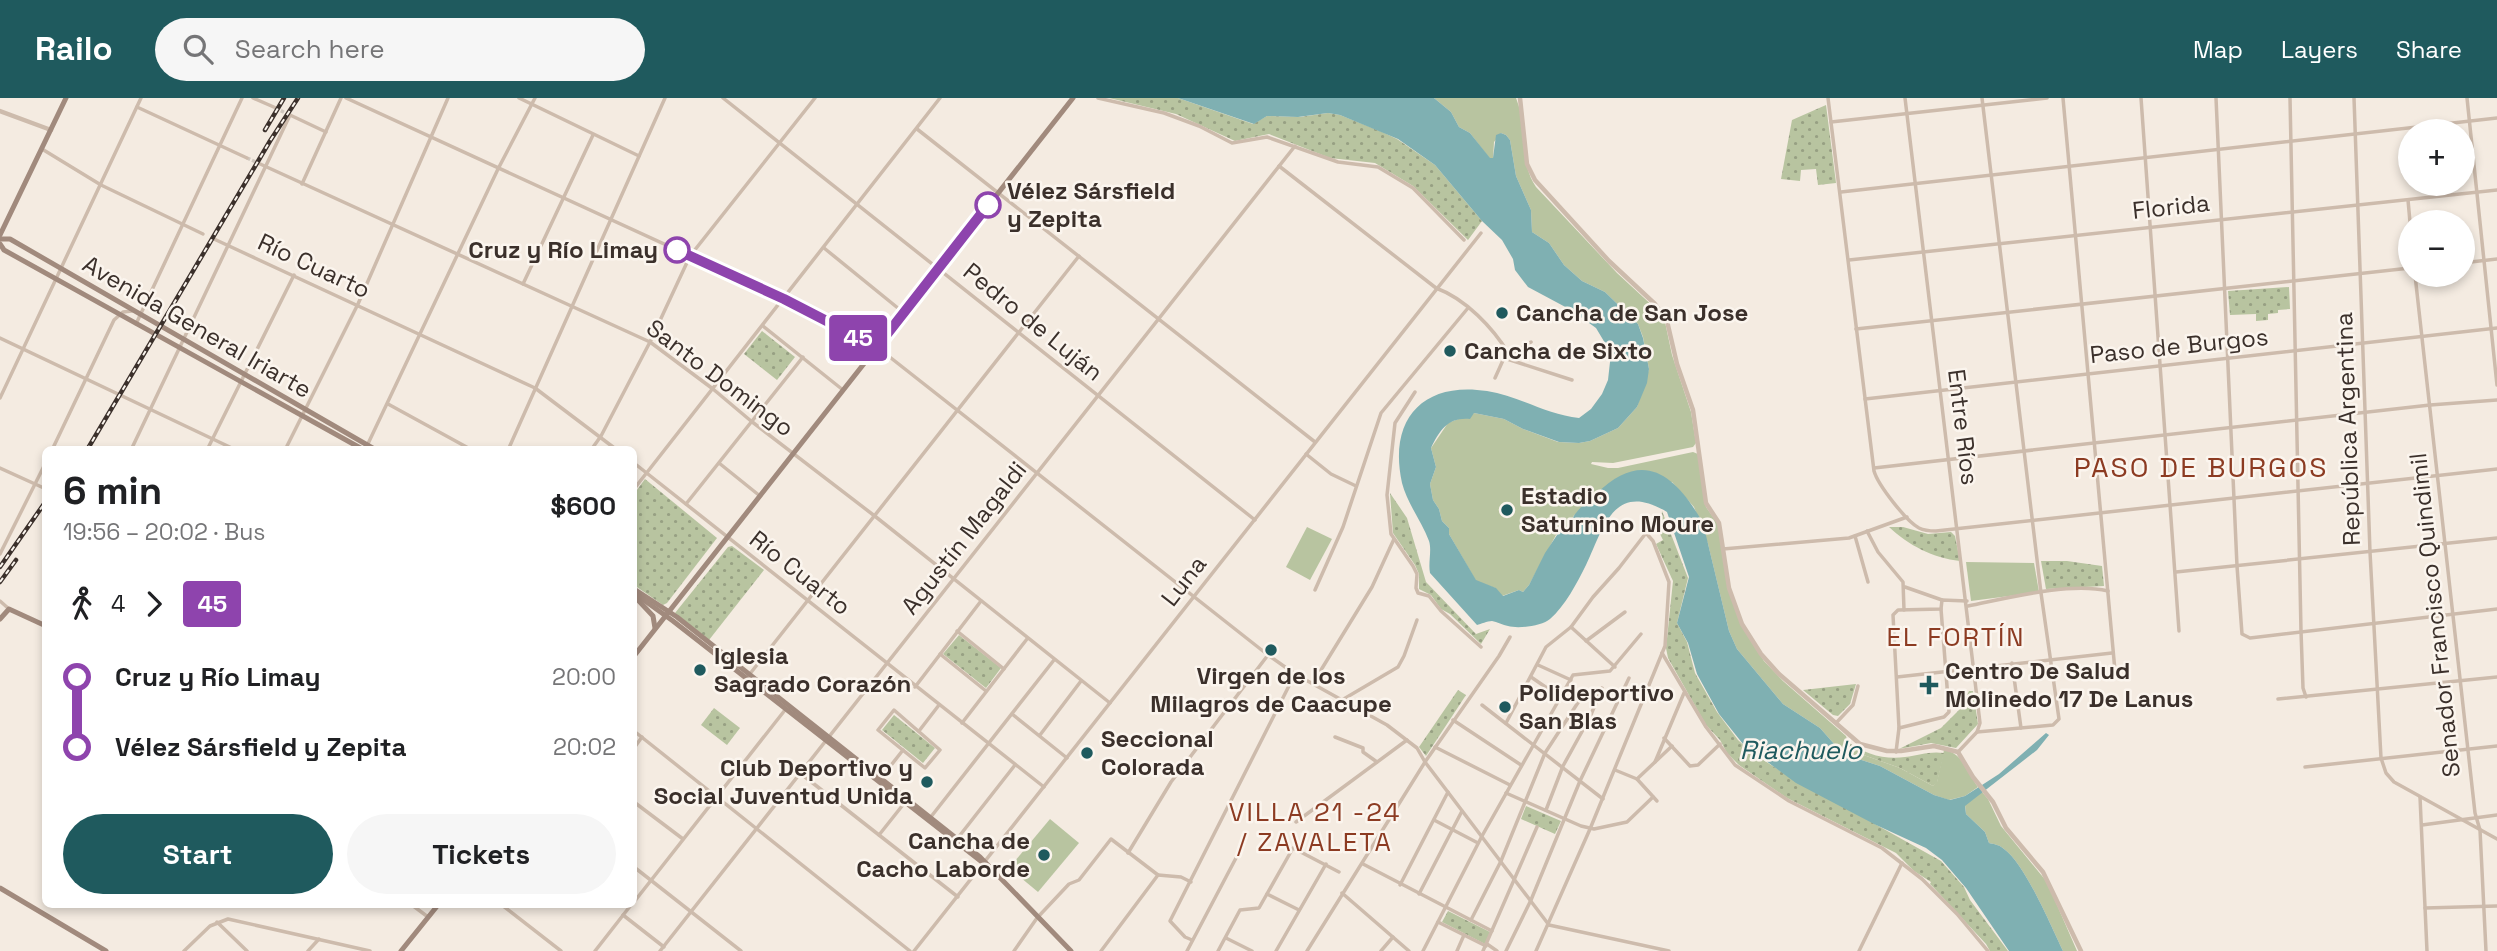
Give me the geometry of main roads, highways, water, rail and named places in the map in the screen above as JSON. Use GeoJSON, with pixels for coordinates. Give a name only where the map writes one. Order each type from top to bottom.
{"type":"FeatureCollection","features":[{"type":"Feature","properties":{"kind":"main road"},"geometry":{"type":"LineString","coordinates":[[0,237],[65,98]]}},
{"type":"Feature","properties":{"kind":"main road"},"geometry":{"type":"LineString","coordinates":[[637,652],[1073,98]]}},
{"type":"Feature","properties":{"kind":"main road","name":"Avenida General Iriarte"},"geometry":{"type":"LineString","coordinates":[[0,237],[10,239],[183,340],[243,379]]}},
{"type":"Feature","properties":{"kind":"main road","name":"Avenida General Iriarte"},"geometry":{"type":"LineString","coordinates":[[0,244],[4,250],[118,315],[243,379],[362,446]]}},
{"type":"Feature","properties":{"kind":"main road"},"geometry":{"type":"LineString","coordinates":[[637,594],[667,613],[906,802],[957,839],[1070,951]]}},
{"type":"Feature","properties":{"kind":"main road"},"geometry":{"type":"LineString","coordinates":[[637,596],[653,616],[655,628]]}},
{"type":"Feature","properties":{"kind":"main road"},"geometry":{"type":"LineString","coordinates":[[0,619],[9,609],[42,624]]}},
{"type":"Feature","properties":{"kind":"main road"},"geometry":{"type":"LineString","coordinates":[[929,819],[984,863]]}},
{"type":"Feature","properties":{"kind":"main road"},"geometry":{"type":"LineString","coordinates":[[0,888],[106,951]]}},
{"type":"Feature","properties":{"kind":"main road"},"geometry":{"type":"LineString","coordinates":[[401,951],[436,908]]}},
{"type":"Feature","properties":{"kind":"water","name":"Riachuelo"},"geometry":{"type":"Polygon","coordinates":[[[1178,98],[1434,98],[1451,112],[1459,127],[1470,133],[1490,158],[1493,158],[1496,135],[1506,135],[1510,140],[1516,176],[1531,210],[1532,232],[1549,243],[1564,265],[1582,281],[1605,292],[1638,324],[1649,369],[1647,383],[1637,407],[1618,428],[1590,441],[1559,442],[1504,419],[1474,413],[1470,419],[1456,420],[1442,430],[1431,448],[1436,467],[1430,484],[1433,500],[1476,580],[1496,588],[1503,596],[1519,590],[1523,592],[1563,526],[1569,528],[1580,508],[1613,480],[1629,472],[1643,470],[1657,473],[1669,480],[1681,491],[1703,523],[1729,631],[1737,649],[1783,704],[1820,728],[1843,754],[1880,766],[1934,795],[1950,800],[1965,796],[1999,774],[2046,733],[2049,735],[2037,750],[1965,806],[1966,814],[1985,832],[1989,843],[2002,848],[2020,868],[2037,896],[2063,951],[2009,951],[1966,888],[1942,860],[1926,848],[1796,783],[1743,744],[1719,714],[1697,674],[1688,643],[1677,623],[1689,577],[1667,512],[1635,501],[1613,512],[1570,594],[1561,608],[1546,621],[1524,627],[1512,627],[1492,621],[1477,625],[1430,573],[1429,541],[1402,483],[1400,440],[1406,423],[1415,409],[1428,399],[1445,392],[1464,389],[1499,393],[1579,418],[1591,409],[1602,394],[1608,380],[1611,353],[1596,328],[1571,310],[1528,287],[1515,270],[1513,259],[1502,240],[1482,221],[1435,165],[1398,139],[1340,115],[1328,113],[1298,117],[1267,116],[1254,124],[1178,98]]]}},
{"type":"Feature","properties":{"kind":"tunnel"},"geometry":{"type":"LineString","coordinates":[[276,108],[289,115]]}},
{"type":"Feature","properties":{"kind":"tunnel"},"geometry":{"type":"LineString","coordinates":[[247,158],[258,163]]}},
{"type":"Feature","properties":{"kind":"railway"},"geometry":{"type":"LineString","coordinates":[[265,130],[284,98]]}},
{"type":"Feature","properties":{"kind":"railway"},"geometry":{"type":"LineString","coordinates":[[89,446],[298,98]]}},
{"type":"Feature","properties":{"kind":"railway"},"geometry":{"type":"LineString","coordinates":[[0,567],[42,507]]}},
{"type":"Feature","properties":{"kind":"railway"},"geometry":{"type":"LineString","coordinates":[[0,582],[16,560]]}},
{"type":"Feature","properties":{"kind":"place","name":"Vélez Sársfield y Zepita"},"geometry":{"type":"Point","coordinates":[988,205]}},
{"type":"Feature","properties":{"kind":"place","name":"Cruz y Río Limay"},"geometry":{"type":"Point","coordinates":[677,250]}},
{"type":"Feature","properties":{"kind":"place","name":"Cancha de San Jose"},"geometry":{"type":"Point","coordinates":[1502,313]}},
{"type":"Feature","properties":{"kind":"place","name":"Cancha de Sixto"},"geometry":{"type":"Point","coordinates":[1450,351]}},
{"type":"Feature","properties":{"kind":"place","name":"Estadio Saturnino Moure"},"geometry":{"type":"Point","coordinates":[1507,510]}},
{"type":"Feature","properties":{"kind":"place","name":"Virgen de los Milagros de Caacupe"},"geometry":{"type":"Point","coordinates":[1271,650]}},
{"type":"Feature","properties":{"kind":"place","name":"Iglesia Sagrado Corazón"},"geometry":{"type":"Point","coordinates":[700,670]}},
{"type":"Feature","properties":{"kind":"place","name":"Centro De Salud Molinedo 17 De Lanus"},"geometry":{"type":"Point","coordinates":[1929,685]}},
{"type":"Feature","properties":{"kind":"place","name":"Polideportivo San Blas"},"geometry":{"type":"Point","coordinates":[1505,707]}},
{"type":"Feature","properties":{"kind":"place","name":"Seccional Colorada"},"geometry":{"type":"Point","coordinates":[1087,753]}},
{"type":"Feature","properties":{"kind":"place","name":"Club Deportivo y Social Juventud Unida"},"geometry":{"type":"Point","coordinates":[927,782]}},
{"type":"Feature","properties":{"kind":"place","name":"Cancha de Cacho Laborde"},"geometry":{"type":"Point","coordinates":[1044,855]}},
{"type":"Feature","properties":{"kind":"district","name":"PASO DE BURGOS"},"geometry":{"type":"Point","coordinates":[2201,467]}},
{"type":"Feature","properties":{"kind":"district","name":"EL FORTÍN"},"geometry":{"type":"Point","coordinates":[1956,637]}},
{"type":"Feature","properties":{"kind":"district","name":"VILLA 21 -24 / ZAVALETA"},"geometry":{"type":"Point","coordinates":[1315,827]}}]}
